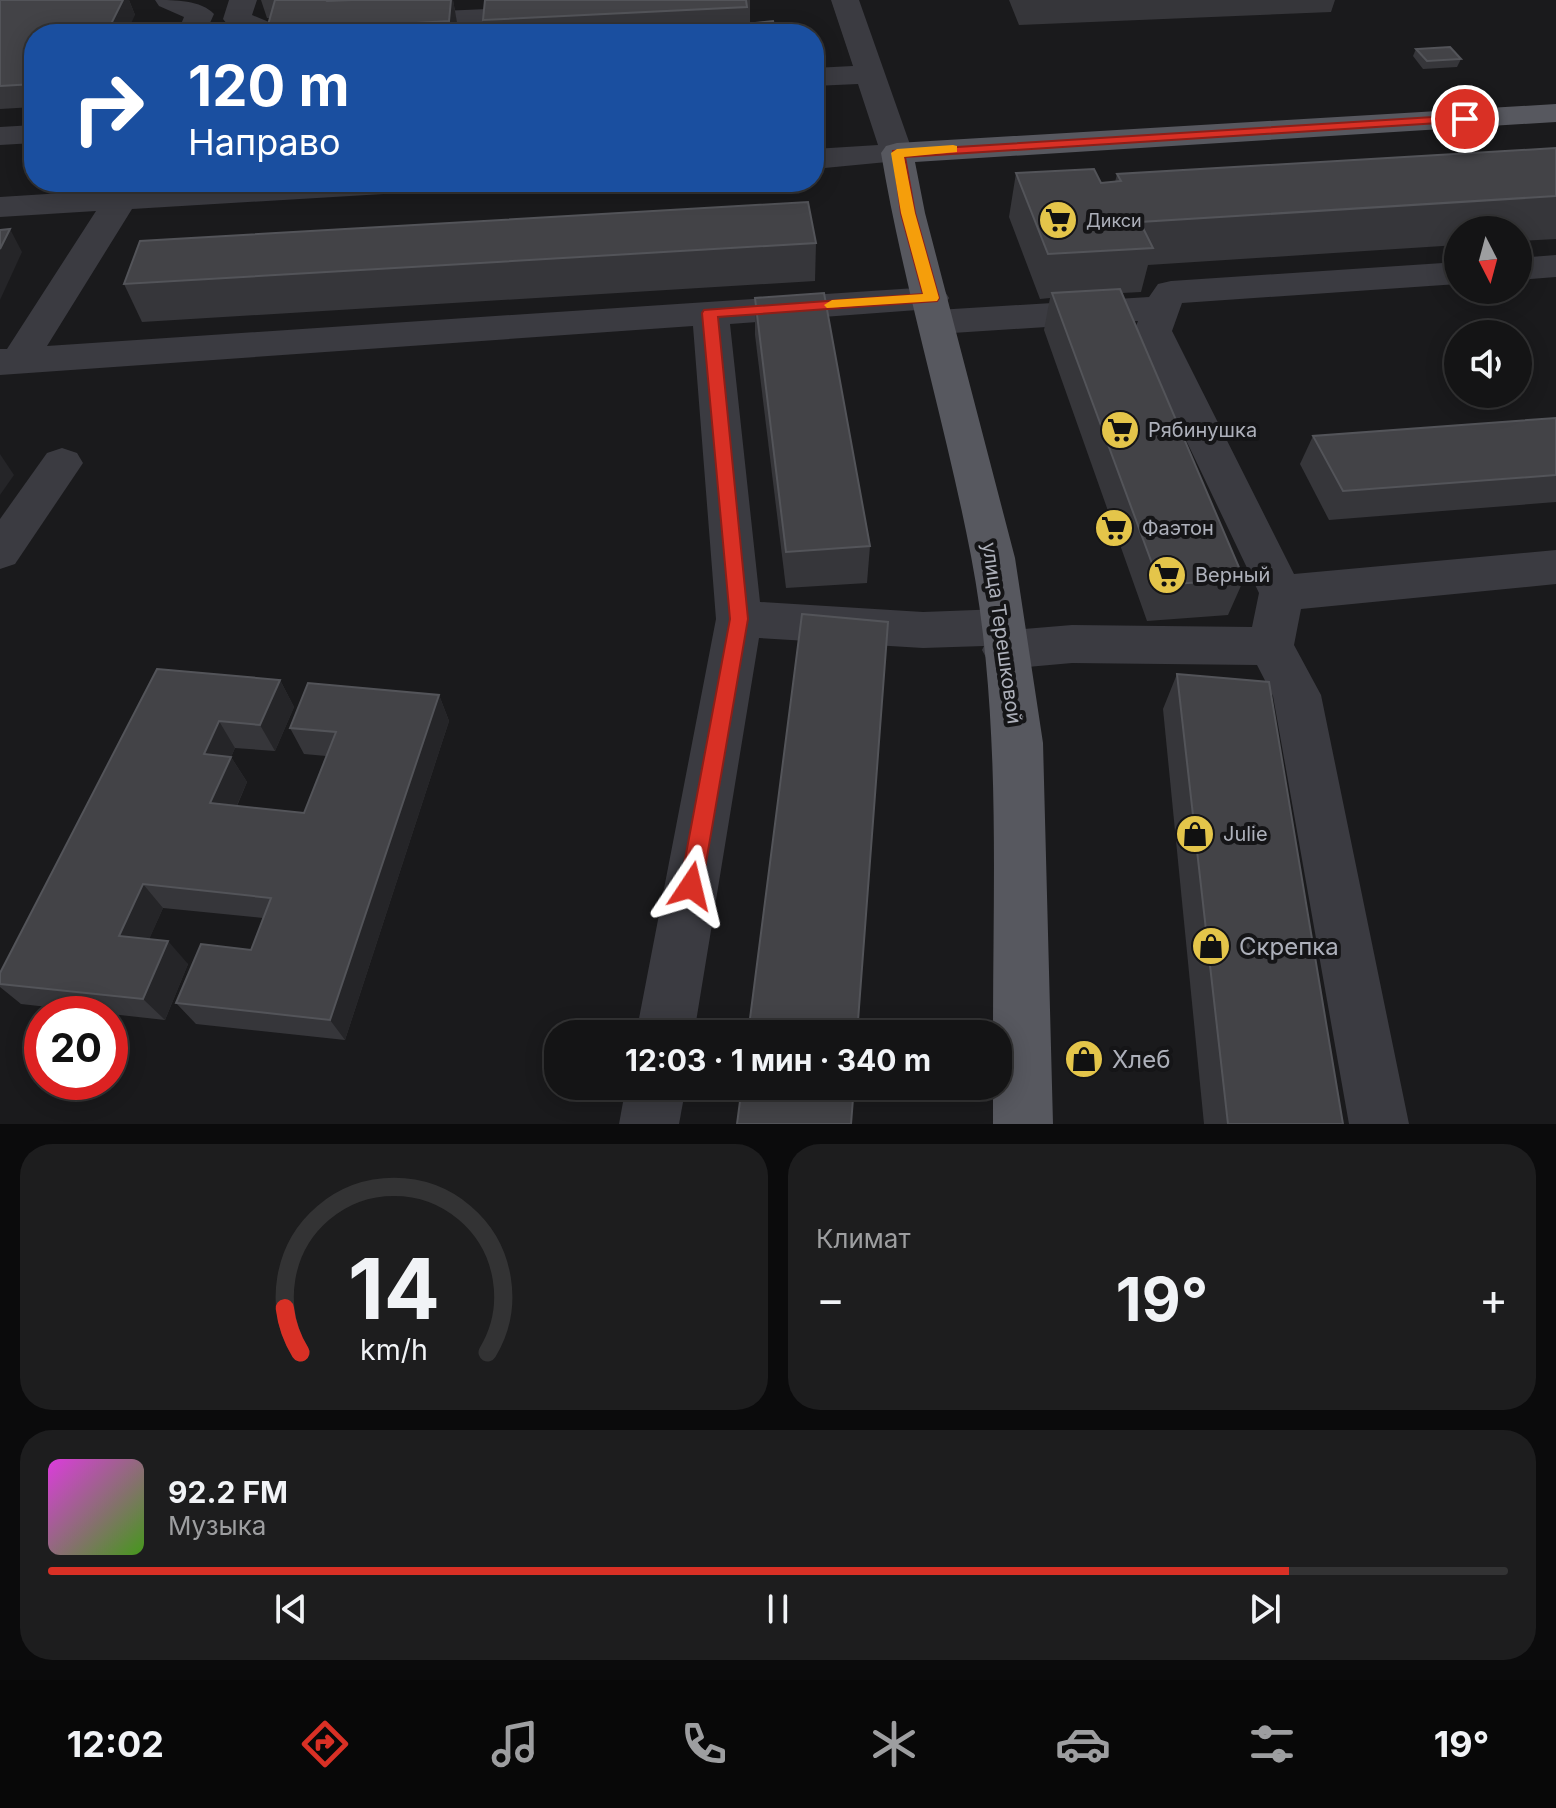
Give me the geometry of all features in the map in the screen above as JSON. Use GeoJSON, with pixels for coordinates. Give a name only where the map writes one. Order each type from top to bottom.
{"type":"FeatureCollection","features":[{"type":"Feature","properties":{"kind":"main road"},"geometry":{"type":"LineString","coordinates":[[897,153],[1556,113]]}},
{"type":"Feature","properties":{"kind":"main road","name":"улица Терешковой"},"geometry":{"type":"LineString","coordinates":[[897,153],[908,213],[993,558],[1018,743],[1023,1124]]}},
{"type":"Feature","properties":{"kind":"street"},"geometry":{"type":"LineString","coordinates":[[169,0],[200,14],[196,24]]}},
{"type":"Feature","properties":{"kind":"street"},"geometry":{"type":"LineString","coordinates":[[243,0],[237,19],[249,24]]}},
{"type":"Feature","properties":{"kind":"street"},"geometry":{"type":"LineString","coordinates":[[383,0],[379,22],[428,24]]}},
{"type":"Feature","properties":{"kind":"street"},"geometry":{"type":"LineString","coordinates":[[498,24],[644,11],[643,0]]}},
{"type":"Feature","properties":{"kind":"street"},"geometry":{"type":"LineString","coordinates":[[824,158],[897,153],[845,0]]}},
{"type":"Feature","properties":{"kind":"street"},"geometry":{"type":"LineString","coordinates":[[824,76],[869,74]]}},
{"type":"Feature","properties":{"kind":"street"},"geometry":{"type":"LineString","coordinates":[[0,136],[24,135]]}},
{"type":"Feature","properties":{"kind":"street"},"geometry":{"type":"LineString","coordinates":[[0,207],[120,192]]}},
{"type":"Feature","properties":{"kind":"street"},"geometry":{"type":"LineString","coordinates":[[9,361],[127,192]]}},
{"type":"Feature","properties":{"kind":"street"},"geometry":{"type":"LineString","coordinates":[[1532,268],[1556,266]]}},
{"type":"Feature","properties":{"kind":"street"},"geometry":{"type":"LineString","coordinates":[[1379,1124],[1297,695],[1271,646],[1281,593],[1153,331],[1160,308],[1171,292],[1444,274]]}},
{"type":"Feature","properties":{"kind":"street"},"geometry":{"type":"LineString","coordinates":[[9,361],[710,313],[1160,308]]}},
{"type":"Feature","properties":{"kind":"street"},"geometry":{"type":"LineString","coordinates":[[667,1020],[739,619],[710,313]]}},
{"type":"Feature","properties":{"kind":"street"},"geometry":{"type":"LineString","coordinates":[[0,552],[62,463]]}},
{"type":"Feature","properties":{"kind":"street"},"geometry":{"type":"LineString","coordinates":[[1281,593],[1556,567]]}},
{"type":"Feature","properties":{"kind":"street"},"geometry":{"type":"LineString","coordinates":[[739,619],[923,630],[1072,644],[1271,646]]}},
{"type":"Feature","properties":{"kind":"street"},"geometry":{"type":"LineString","coordinates":[[649,1124],[653,1100]]}},
{"type":"Feature","properties":{"kind":"building"},"geometry":{"type":"Polygon","coordinates":[[[0,0],[123,0],[111,24],[24,24],[24,85],[0,86],[0,0]]]}},
{"type":"Feature","properties":{"kind":"building"},"geometry":{"type":"Polygon","coordinates":[[[275,0],[451,0],[449,21],[268,24],[275,0]]]}},
{"type":"Feature","properties":{"kind":"building"},"geometry":{"type":"Polygon","coordinates":[[[485,0],[746,0],[747,7],[483,20],[485,0]]]}},
{"type":"Feature","properties":{"kind":"building"},"geometry":{"type":"Polygon","coordinates":[[[773,21],[774,24],[747,24],[773,21]]]}},
{"type":"Feature","properties":{"kind":"building"},"geometry":{"type":"Polygon","coordinates":[[[1450,47],[1461,59],[1427,61],[1416,49],[1450,47]]]}},
{"type":"Feature","properties":{"kind":"building"},"geometry":{"type":"Polygon","coordinates":[[[1556,148],[1556,196],[1140,222],[1153,248],[1048,254],[1016,173],[1094,169],[1101,183],[1121,181],[1117,174],[1556,148]]]}},
{"type":"Feature","properties":{"kind":"building"},"geometry":{"type":"Polygon","coordinates":[[[808,202],[816,243],[124,284],[140,241],[808,202]]]}},
{"type":"Feature","properties":{"kind":"building"},"geometry":{"type":"Polygon","coordinates":[[[10,229],[0,249],[0,230],[10,229]]]}},
{"type":"Feature","properties":{"kind":"building"},"geometry":{"type":"Polygon","coordinates":[[[1120,289],[1244,579],[1160,585],[1052,293],[1120,289]]]}},
{"type":"Feature","properties":{"kind":"building"},"geometry":{"type":"Polygon","coordinates":[[[824,293],[870,546],[786,552],[755,298],[824,293]]]}},
{"type":"Feature","properties":{"kind":"building"},"geometry":{"type":"Polygon","coordinates":[[[1556,418],[1556,475],[1343,491],[1313,436],[1556,418]]]}},
{"type":"Feature","properties":{"kind":"building"},"geometry":{"type":"Polygon","coordinates":[[[802,614],[888,622],[858,1020],[750,1020],[802,614]]]}},
{"type":"Feature","properties":{"kind":"building"},"geometry":{"type":"Polygon","coordinates":[[[157,669],[280,680],[260,725],[219,721],[204,754],[231,757],[210,803],[304,813],[336,732],[290,728],[308,683],[439,695],[330,1020],[176,1003],[201,944],[251,950],[271,898],[143,884],[119,936],[168,941],[143,999],[0,984],[0,973],[157,669]]]}},
{"type":"Feature","properties":{"kind":"building"},"geometry":{"type":"Polygon","coordinates":[[[1177,674],[1269,682],[1343,1124],[1228,1124],[1177,674]]]}},
{"type":"Feature","properties":{"kind":"building"},"geometry":{"type":"Polygon","coordinates":[[[740,1100],[853,1100],[851,1124],[737,1124],[740,1100]]]}},
{"type":"Feature","properties":{"kind":"slow traffic"},"geometry":{"type":"LineString","coordinates":[[832,305],[931,298],[908,213],[897,153],[953,149]]}},
{"type":"Feature","properties":{"kind":"place","name":"Дикси"},"geometry":{"type":"Point","coordinates":[1058,220]}},
{"type":"Feature","properties":{"kind":"place","name":"Рябинушка"},"geometry":{"type":"Point","coordinates":[1120,430]}},
{"type":"Feature","properties":{"kind":"place","name":"Фаэтон"},"geometry":{"type":"Point","coordinates":[1114,528]}},
{"type":"Feature","properties":{"kind":"place","name":"Верный"},"geometry":{"type":"Point","coordinates":[1167,575]}},
{"type":"Feature","properties":{"kind":"place","name":"Julie"},"geometry":{"type":"Point","coordinates":[1195,834]}},
{"type":"Feature","properties":{"kind":"place","name":"Скрепка"},"geometry":{"type":"Point","coordinates":[1211,946]}},
{"type":"Feature","properties":{"kind":"place","name":"Хлеб"},"geometry":{"type":"Point","coordinates":[1084,1059]}},
{"type":"Feature","properties":{"kind":"route"},"geometry":{"type":"LineString","coordinates":[[691,886],[739,619],[710,313],[931,298],[908,213],[897,153],[1465,119]]}}]}
